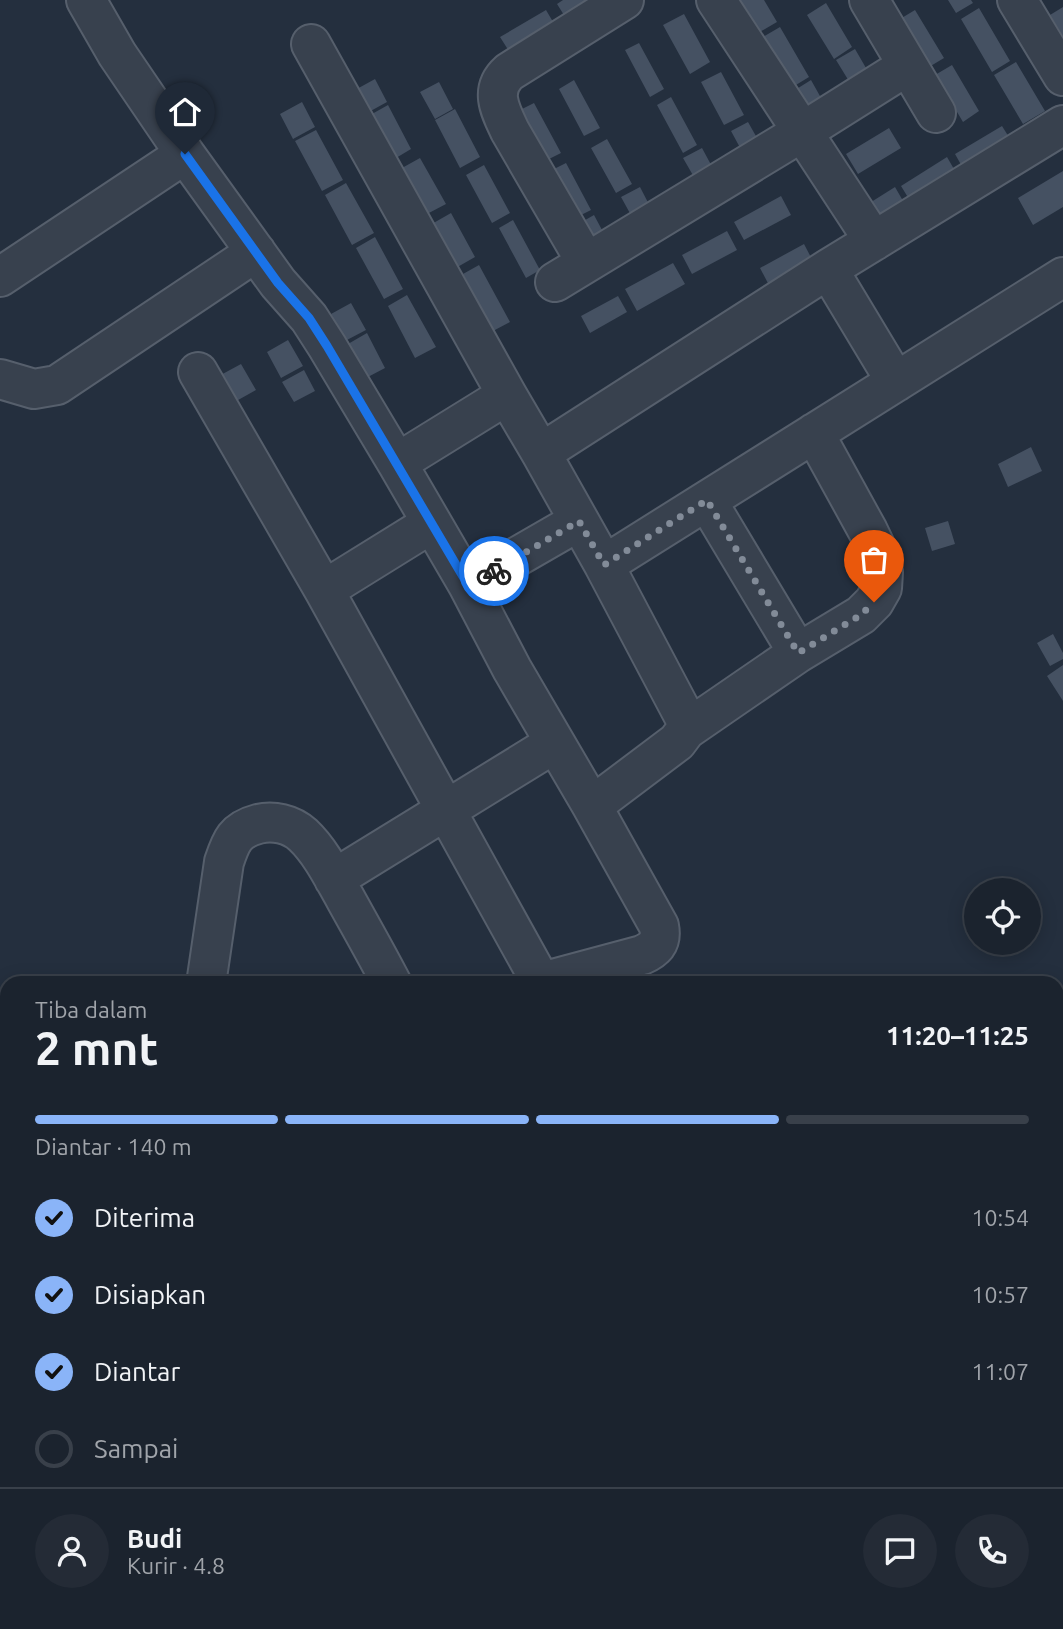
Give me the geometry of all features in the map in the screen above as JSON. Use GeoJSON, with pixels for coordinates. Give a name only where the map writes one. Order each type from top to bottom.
{"type":"FeatureCollection","features":[{"type":"Feature","properties":{"kind":"street"},"geometry":{"type":"LineString","coordinates":[[86,0],[117,54],[185,154],[278,283],[309,318],[339,365],[468,585],[512,669],[659,926],[661,934],[652,951],[563,976]]}},
{"type":"Feature","properties":{"kind":"street"},"geometry":{"type":"LineString","coordinates":[[624,0],[509,72],[502,78],[499,86],[497,98],[500,111],[571,272],[907,66]]}},
{"type":"Feature","properties":{"kind":"street"},"geometry":{"type":"LineString","coordinates":[[716,0],[874,241]]}},
{"type":"Feature","properties":{"kind":"street"},"geometry":{"type":"LineString","coordinates":[[869,0],[936,113]]}},
{"type":"Feature","properties":{"kind":"street"},"geometry":{"type":"LineString","coordinates":[[1017,0],[1063,76]]}},
{"type":"Feature","properties":{"kind":"street"},"geometry":{"type":"LineString","coordinates":[[311,44],[604,565],[685,716],[686,730]]}},
{"type":"Feature","properties":{"kind":"street"},"geometry":{"type":"LineString","coordinates":[[541,453],[874,241],[1063,125]]}},
{"type":"Feature","properties":{"kind":"street"},"geometry":{"type":"LineString","coordinates":[[0,277],[185,154]]}},
{"type":"Feature","properties":{"kind":"street"},"geometry":{"type":"LineString","coordinates":[[0,379],[34,389],[57,384],[256,252]]}},
{"type":"Feature","properties":{"kind":"street"},"geometry":{"type":"LineString","coordinates":[[828,270],[896,382]]}},
{"type":"Feature","properties":{"kind":"street"},"geometry":{"type":"LineString","coordinates":[[604,565],[1063,277]]}},
{"type":"Feature","properties":{"kind":"street"},"geometry":{"type":"LineString","coordinates":[[198,372],[324,590],[446,810],[533,976]]}},
{"type":"Feature","properties":{"kind":"street"},"geometry":{"type":"LineString","coordinates":[[397,463],[507,395]]}},
{"type":"Feature","properties":{"kind":"street"},"geometry":{"type":"LineString","coordinates":[[592,806],[677,742],[686,730],[798,653],[861,615],[874,602],[882,588],[883,572],[879,554],[814,433]]}},
{"type":"Feature","properties":{"kind":"street"},"geometry":{"type":"LineString","coordinates":[[707,500],[798,653]]}},
{"type":"Feature","properties":{"kind":"street"},"geometry":{"type":"LineString","coordinates":[[468,585],[579,521]]}},
{"type":"Feature","properties":{"kind":"street"},"geometry":{"type":"LineString","coordinates":[[324,590],[432,523]]}},
{"type":"Feature","properties":{"kind":"street"},"geometry":{"type":"LineString","coordinates":[[334,879],[555,743]]}},
{"type":"Feature","properties":{"kind":"street"},"geometry":{"type":"LineString","coordinates":[[207,976],[229,846],[236,835],[246,828],[266,822],[286,825],[301,833],[313,846],[389,976]]}},
{"type":"Feature","properties":{"kind":"building"},"geometry":{"type":"Polygon","coordinates":[[[563,0],[608,0],[569,23],[557,4],[563,0]]]}},
{"type":"Feature","properties":{"kind":"building"},"geometry":{"type":"Polygon","coordinates":[[[738,0],[764,0],[777,22],[758,33],[738,0]]]}},
{"type":"Feature","properties":{"kind":"building"},"geometry":{"type":"Polygon","coordinates":[[[948,0],[971,0],[973,3],[956,13],[948,0]]]}},
{"type":"Feature","properties":{"kind":"building"},"geometry":{"type":"Polygon","coordinates":[[[826,3],[852,47],[834,59],[807,15],[826,3]]]}},
{"type":"Feature","properties":{"kind":"building"},"geometry":{"type":"Polygon","coordinates":[[[1063,7],[1063,36],[1050,15],[1063,7]]]}},
{"type":"Feature","properties":{"kind":"building"},"geometry":{"type":"Polygon","coordinates":[[[979,8],[1010,61],[992,72],[961,19],[979,8]]]}},
{"type":"Feature","properties":{"kind":"building"},"geometry":{"type":"Polygon","coordinates":[[[546,10],[559,32],[514,59],[500,37],[546,10]]]}},
{"type":"Feature","properties":{"kind":"building"},"geometry":{"type":"Polygon","coordinates":[[[915,10],[944,58],[929,67],[900,19],[915,10]]]}},
{"type":"Feature","properties":{"kind":"building"},"geometry":{"type":"Polygon","coordinates":[[[684,14],[710,62],[690,74],[663,25],[684,14]]]}},
{"type":"Feature","properties":{"kind":"building"},"geometry":{"type":"Polygon","coordinates":[[[780,27],[809,77],[791,88],[761,38],[780,27]]]}},
{"type":"Feature","properties":{"kind":"building"},"geometry":{"type":"Polygon","coordinates":[[[639,43],[664,89],[650,97],[625,50],[639,43]]]}},
{"type":"Feature","properties":{"kind":"building"},"geometry":{"type":"Polygon","coordinates":[[[855,49],[873,80],[855,91],[836,60],[855,49]]]}},
{"type":"Feature","properties":{"kind":"building"},"geometry":{"type":"Polygon","coordinates":[[[1016,62],[1045,111],[1023,124],[994,75],[1016,62]]]}},
{"type":"Feature","properties":{"kind":"building"},"geometry":{"type":"Polygon","coordinates":[[[952,65],[979,111],[963,122],[935,75],[952,65]]]}},
{"type":"Feature","properties":{"kind":"building"},"geometry":{"type":"Polygon","coordinates":[[[721,72],[744,115],[724,125],[701,82],[721,72]]]}},
{"type":"Feature","properties":{"kind":"building"},"geometry":{"type":"Polygon","coordinates":[[[375,79],[387,102],[367,113],[355,90],[375,79]]]}},
{"type":"Feature","properties":{"kind":"building"},"geometry":{"type":"Polygon","coordinates":[[[574,80],[600,128],[584,136],[559,89],[574,80]]]}},
{"type":"Feature","properties":{"kind":"building"},"geometry":{"type":"Polygon","coordinates":[[[811,80],[825,105],[810,114],[795,90],[811,80]]]}},
{"type":"Feature","properties":{"kind":"building"},"geometry":{"type":"Polygon","coordinates":[[[439,82],[453,109],[435,119],[420,92],[439,82]]]}},
{"type":"Feature","properties":{"kind":"building"},"geometry":{"type":"Polygon","coordinates":[[[671,97],[697,145],[683,153],[657,105],[671,97]]]}},
{"type":"Feature","properties":{"kind":"building"},"geometry":{"type":"Polygon","coordinates":[[[302,102],[315,127],[293,139],[280,114],[302,102]]]}},
{"type":"Feature","properties":{"kind":"building"},"geometry":{"type":"Polygon","coordinates":[[[534,103],[561,153],[547,160],[520,110],[534,103]]]}},
{"type":"Feature","properties":{"kind":"building"},"geometry":{"type":"Polygon","coordinates":[[[388,105],[411,149],[396,158],[372,114],[388,105]]]}},
{"type":"Feature","properties":{"kind":"building"},"geometry":{"type":"Polygon","coordinates":[[[455,109],[480,157],[460,168],[435,120],[455,109]]]}},
{"type":"Feature","properties":{"kind":"building"},"geometry":{"type":"Polygon","coordinates":[[[748,122],[761,145],[744,155],[731,131],[748,122]]]}},
{"type":"Feature","properties":{"kind":"building"},"geometry":{"type":"Polygon","coordinates":[[[1002,126],[1012,142],[964,170],[955,154],[1002,126]]]}},
{"type":"Feature","properties":{"kind":"building"},"geometry":{"type":"Polygon","coordinates":[[[889,128],[901,148],[858,174],[846,154],[889,128]]]}},
{"type":"Feature","properties":{"kind":"building"},"geometry":{"type":"Polygon","coordinates":[[[316,130],[343,180],[322,191],[295,141],[316,130]]]}},
{"type":"Feature","properties":{"kind":"building"},"geometry":{"type":"Polygon","coordinates":[[[607,139],[632,184],[616,193],[591,148],[607,139]]]}},
{"type":"Feature","properties":{"kind":"building"},"geometry":{"type":"Polygon","coordinates":[[[702,148],[716,174],[698,184],[683,158],[702,148]]]}},
{"type":"Feature","properties":{"kind":"building"},"geometry":{"type":"Polygon","coordinates":[[[947,157],[958,176],[912,204],[901,186],[947,157]]]}},
{"type":"Feature","properties":{"kind":"building"},"geometry":{"type":"Polygon","coordinates":[[[420,158],[446,204],[427,214],[402,168],[420,158]]]}},
{"type":"Feature","properties":{"kind":"building"},"geometry":{"type":"Polygon","coordinates":[[[566,163],[591,210],[577,217],[552,170],[566,163]]]}},
{"type":"Feature","properties":{"kind":"building"},"geometry":{"type":"Polygon","coordinates":[[[484,165],[510,213],[492,223],[466,175],[484,165]]]}},
{"type":"Feature","properties":{"kind":"building"},"geometry":{"type":"Polygon","coordinates":[[[1063,171],[1063,207],[1033,225],[1018,198],[1063,171]]]}},
{"type":"Feature","properties":{"kind":"building"},"geometry":{"type":"Polygon","coordinates":[[[346,183],[374,233],[352,245],[325,195],[346,183]]]}},
{"type":"Feature","properties":{"kind":"building"},"geometry":{"type":"Polygon","coordinates":[[[640,187],[655,216],[637,226],[621,197],[640,187]]]}},
{"type":"Feature","properties":{"kind":"building"},"geometry":{"type":"Polygon","coordinates":[[[895,187],[910,213],[884,229],[868,204],[895,187]]]}},
{"type":"Feature","properties":{"kind":"building"},"geometry":{"type":"Polygon","coordinates":[[[781,196],[791,215],[744,240],[734,222],[781,196]]]}},
{"type":"Feature","properties":{"kind":"building"},"geometry":{"type":"Polygon","coordinates":[[[451,213],[475,257],[454,269],[430,225],[451,213]]]}},
{"type":"Feature","properties":{"kind":"building"},"geometry":{"type":"Polygon","coordinates":[[[594,215],[609,243],[595,251],[580,223],[594,215]]]}},
{"type":"Feature","properties":{"kind":"building"},"geometry":{"type":"Polygon","coordinates":[[[513,220],[540,270],[526,278],[499,228],[513,220]]]}},
{"type":"Feature","properties":{"kind":"building"},"geometry":{"type":"Polygon","coordinates":[[[727,231],[737,250],[692,274],[682,255],[727,231]]]}},
{"type":"Feature","properties":{"kind":"building"},"geometry":{"type":"Polygon","coordinates":[[[375,237],[403,289],[384,299],[356,248],[375,237]]]}},
{"type":"Feature","properties":{"kind":"building"},"geometry":{"type":"Polygon","coordinates":[[[804,244],[815,265],[771,289],[760,268],[804,244]]]}},
{"type":"Feature","properties":{"kind":"building"},"geometry":{"type":"Polygon","coordinates":[[[673,263],[685,284],[637,311],[625,289],[673,263]]]}},
{"type":"Feature","properties":{"kind":"building"},"geometry":{"type":"Polygon","coordinates":[[[479,265],[510,322],[493,331],[463,274],[479,265]]]}},
{"type":"Feature","properties":{"kind":"building"},"geometry":{"type":"Polygon","coordinates":[[[407,295],[436,347],[415,358],[388,306],[407,295]]]}},
{"type":"Feature","properties":{"kind":"building"},"geometry":{"type":"Polygon","coordinates":[[[618,296],[627,312],[590,333],[581,316],[618,296]]]}},
{"type":"Feature","properties":{"kind":"building"},"geometry":{"type":"Polygon","coordinates":[[[351,303],[366,330],[345,341],[331,314],[351,303]]]}},
{"type":"Feature","properties":{"kind":"building"},"geometry":{"type":"Polygon","coordinates":[[[367,333],[385,368],[366,378],[348,344],[367,333]]]}},
{"type":"Feature","properties":{"kind":"building"},"geometry":{"type":"Polygon","coordinates":[[[288,340],[303,366],[281,378],[267,352],[288,340]]]}},
{"type":"Feature","properties":{"kind":"building"},"geometry":{"type":"Polygon","coordinates":[[[241,364],[256,390],[231,404],[217,377],[241,364]]]}},
{"type":"Feature","properties":{"kind":"building"},"geometry":{"type":"Polygon","coordinates":[[[304,370],[315,391],[294,402],[282,382],[304,370]]]}},
{"type":"Feature","properties":{"kind":"building"},"geometry":{"type":"Polygon","coordinates":[[[1031,447],[1042,471],[1008,487],[998,464],[1031,447]]]}},
{"type":"Feature","properties":{"kind":"building"},"geometry":{"type":"Polygon","coordinates":[[[948,521],[955,544],[932,551],[925,528],[948,521]]]}},
{"type":"Feature","properties":{"kind":"building"},"geometry":{"type":"Polygon","coordinates":[[[1053,634],[1063,653],[1063,659],[1050,666],[1037,643],[1053,634]]]}},
{"type":"Feature","properties":{"kind":"building"},"geometry":{"type":"Polygon","coordinates":[[[1063,665],[1063,701],[1047,676],[1063,665]]]}},
{"type":"Feature","properties":{"kind":"way so far"},"geometry":{"type":"LineString","coordinates":[[494,571],[579,521],[604,565],[707,500],[798,653],[861,615],[874,602]]}},
{"type":"Feature","properties":{"kind":"route"},"geometry":{"type":"LineString","coordinates":[[185,154],[278,283],[309,318],[468,585],[494,571]]}}]}
